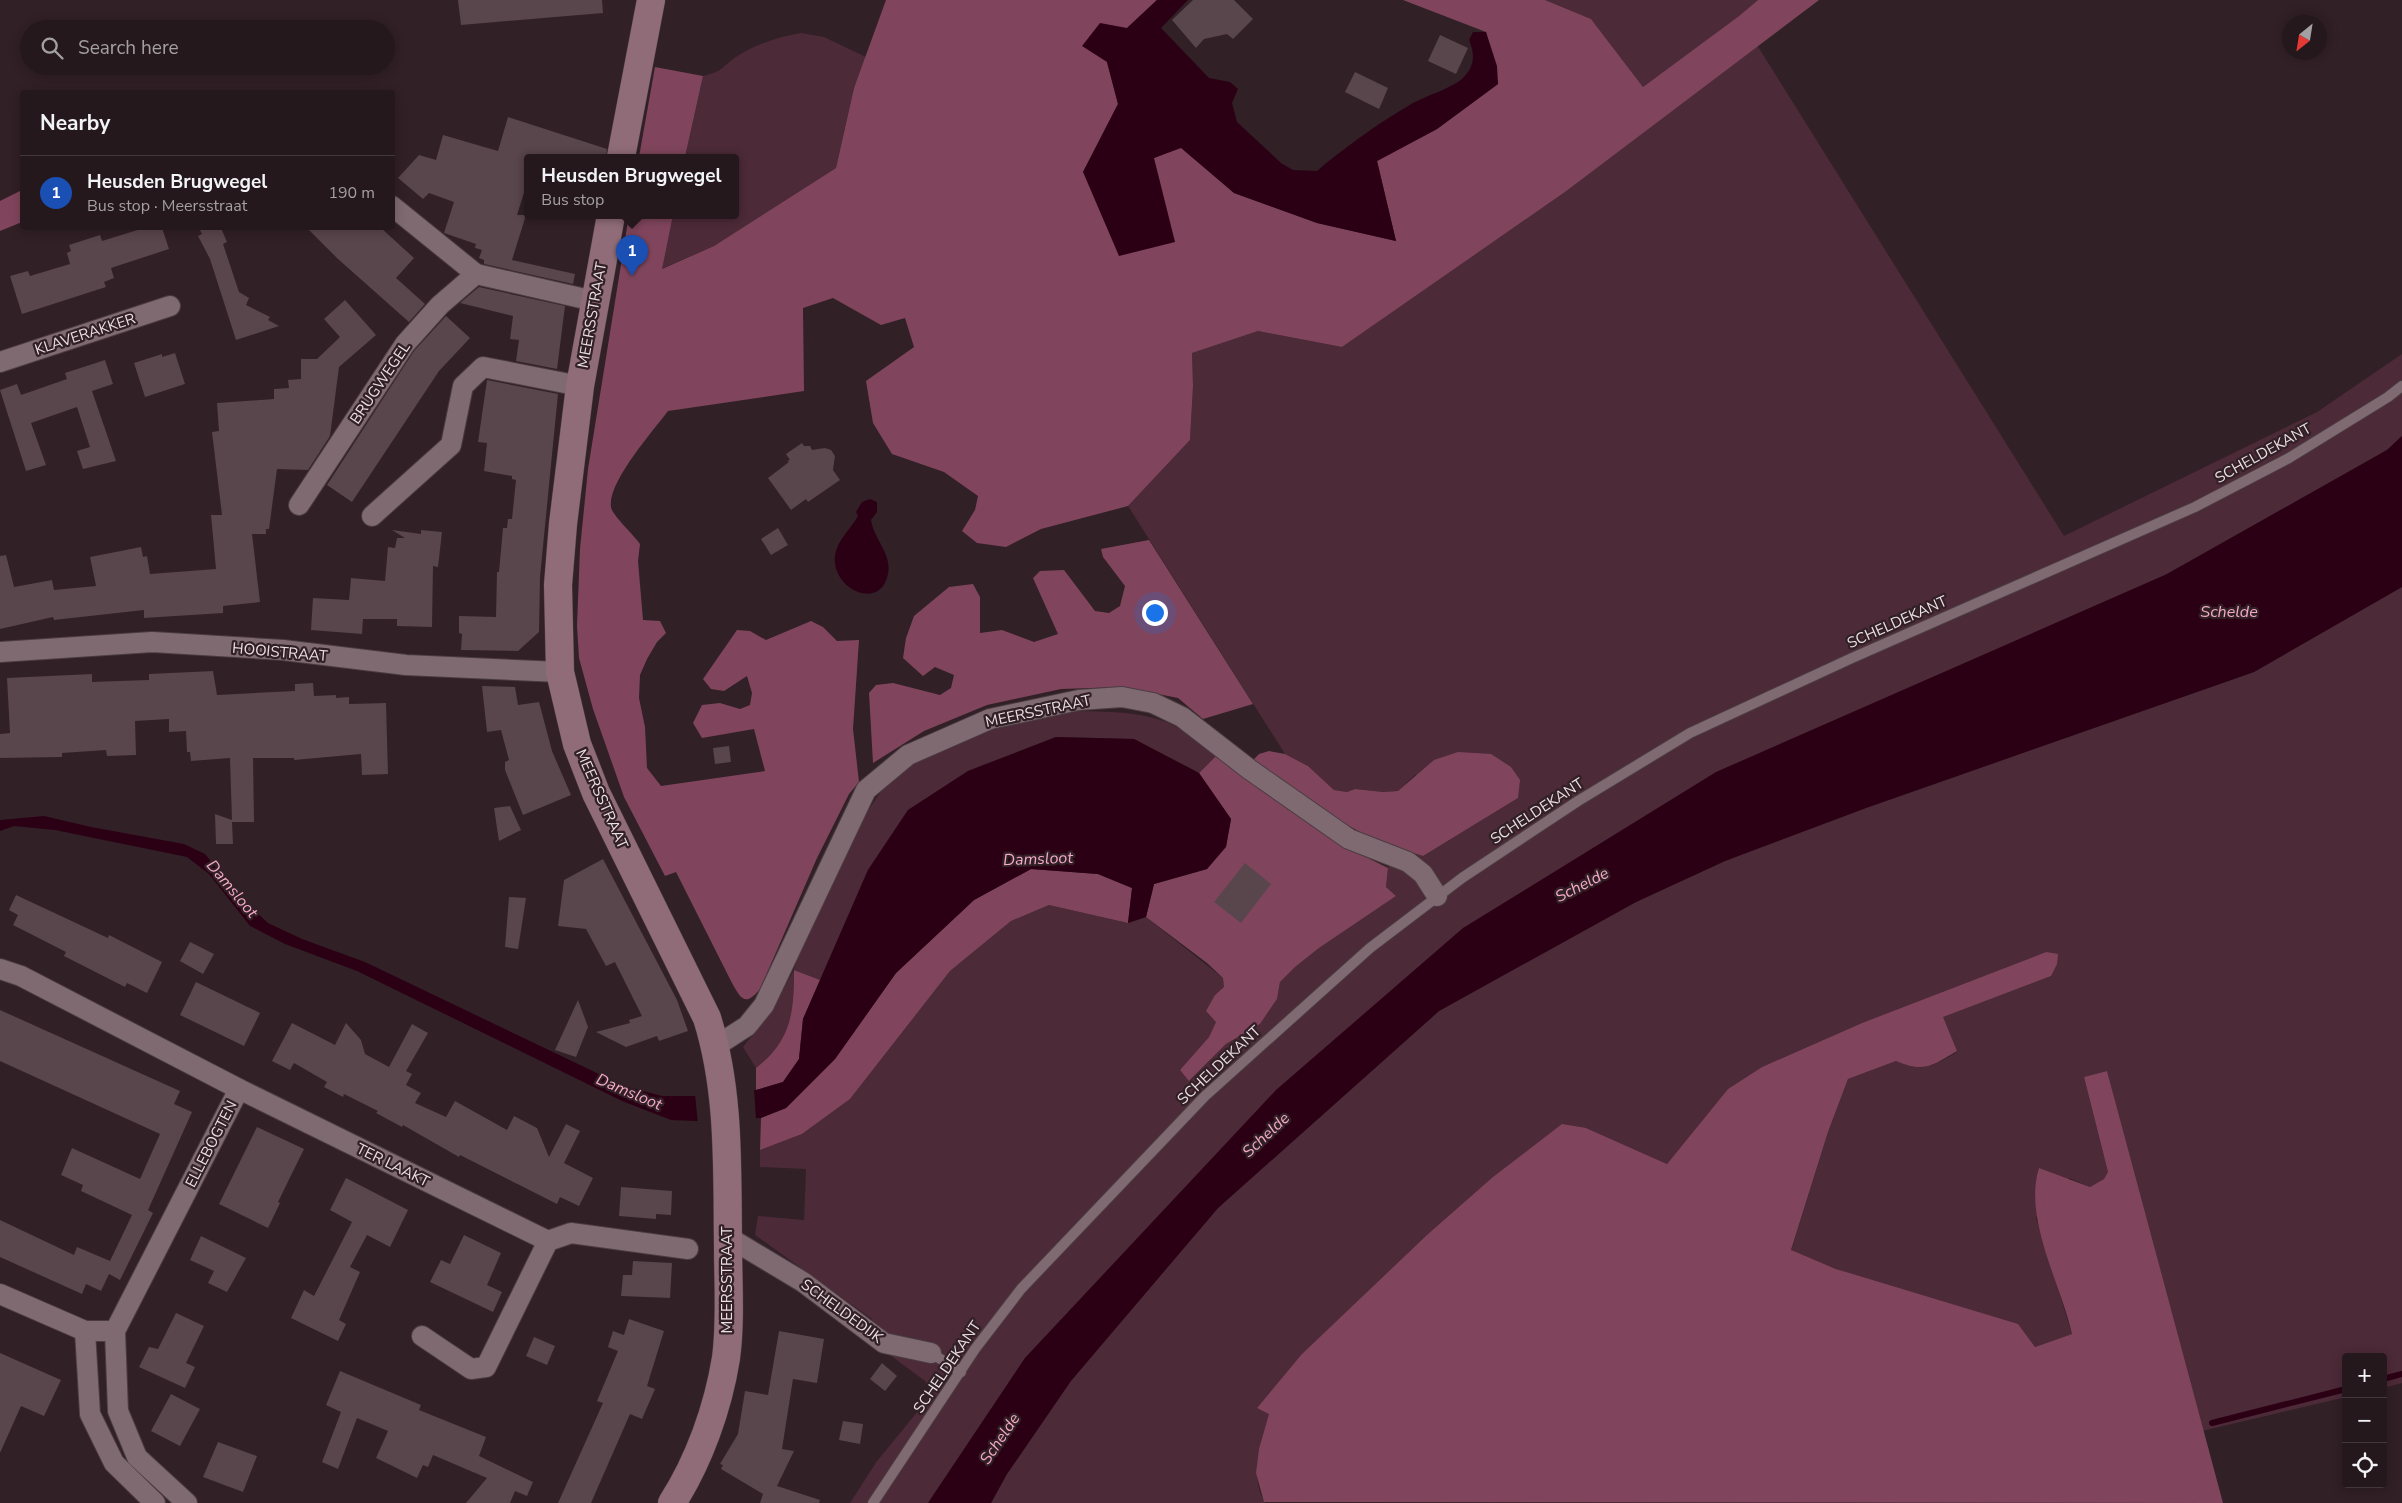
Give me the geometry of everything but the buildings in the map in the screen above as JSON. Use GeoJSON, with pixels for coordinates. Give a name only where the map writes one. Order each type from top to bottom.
{"type":"FeatureCollection","features":[{"type":"Feature","properties":{"kind":"main road"},"geometry":{"type":"LineString","coordinates":[[622,154],[651,0]]}},
{"type":"Feature","properties":{"kind":"main road","name":"MEERSSTRAAT"},"geometry":{"type":"LineString","coordinates":[[609,219],[580,386],[563,524],[558,585],[560,672],[577,744],[596,792],[692,983],[707,1018],[716,1046],[722,1082],[726,1133],[728,1237],[726,1357],[718,1397],[700,1449],[681,1489],[672,1503]]}},
{"type":"Feature","properties":{"kind":"street"},"geometry":{"type":"LineString","coordinates":[[395,208],[476,274],[594,301]]}},
{"type":"Feature","properties":{"kind":"street","name":"BRUGWEGEL"},"geometry":{"type":"LineString","coordinates":[[299,505],[406,344],[440,305],[476,274]]}},
{"type":"Feature","properties":{"kind":"street","name":"KLAVERAKKER"},"geometry":{"type":"LineString","coordinates":[[0,362],[170,306]]}},
{"type":"Feature","properties":{"kind":"street","name":"MEERSSTRAAT"},"geometry":{"type":"LineString","coordinates":[[372,516],[451,446],[462,386],[483,367],[580,386]]}},
{"type":"Feature","properties":{"kind":"street","name":"HOOISTRAAT"},"geometry":{"type":"LineString","coordinates":[[0,652],[152,642],[283,650],[406,665],[560,672]]}},
{"type":"Feature","properties":{"kind":"street","name":"MEERSSTRAAT"},"geometry":{"type":"LineString","coordinates":[[716,1046],[747,1026],[764,1004],[866,790],[908,755],[990,719],[1079,700],[1122,697],[1153,703],[1182,717],[1249,769],[1349,839],[1408,862],[1423,874],[1437,896]]}},
{"type":"Feature","properties":{"kind":"street","name":"ELLEBOGTEN"},"geometry":{"type":"LineString","coordinates":[[0,968],[21,976],[239,1089],[115,1331],[118,1412],[137,1456],[187,1503]]}},
{"type":"Feature","properties":{"kind":"street","name":"TER LAAKT"},"geometry":{"type":"LineString","coordinates":[[239,1089],[548,1241]]}},
{"type":"Feature","properties":{"kind":"street"},"geometry":{"type":"LineString","coordinates":[[422,1336],[471,1369],[486,1367],[548,1241],[571,1233],[688,1249]]}},
{"type":"Feature","properties":{"kind":"street","name":"SCHELDEDIJK"},"geometry":{"type":"LineString","coordinates":[[728,1237],[803,1282],[884,1343],[931,1353]]}},
{"type":"Feature","properties":{"kind":"street"},"geometry":{"type":"LineString","coordinates":[[0,1294],[85,1331],[115,1331]]}},
{"type":"Feature","properties":{"kind":"street"},"geometry":{"type":"LineString","coordinates":[[85,1331],[90,1414],[114,1463],[155,1503]]}},
{"type":"Feature","properties":{"kind":"lane","name":"SCHELDEKANT"},"geometry":{"type":"LineString","coordinates":[[873,1503],[975,1349],[1021,1289],[1205,1096],[1370,948],[1437,896],[1578,801],[1690,733],[1852,658],[2195,507],[2289,458],[2388,397],[2402,386]]}},
{"type":"Feature","properties":{"kind":"lane","name":"SCHELDEDIJK"},"geometry":{"type":"LineString","coordinates":[[931,1353],[961,1372]]}},
{"type":"Feature","properties":{"kind":"shaded area"},"geometry":{"type":"Polygon","coordinates":[[[886,0],[1157,0],[1127,28],[1107,62],[1118,104],[1083,172],[1154,158],[1181,147],[1234,193],[1317,223],[1396,241],[1377,161],[1437,129],[1498,84],[1486,32],[1403,0],[1545,0],[1591,19],[1643,87],[1758,0],[1819,0],[1565,192],[1342,347],[1258,331],[1192,353],[1193,386],[1190,440],[1128,506],[1041,529],[1006,547],[977,543],[962,531],[975,510],[978,496],[944,472],[892,454],[873,423],[866,381],[914,347],[905,318],[881,325],[833,298],[803,308],[804,391],[668,411],[623,471],[612,497],[611,507],[615,515],[640,544],[638,561],[643,620],[660,621],[666,633],[657,642],[640,675],[639,698],[645,727],[647,768],[661,786],[765,771],[754,729],[702,738],[693,723],[702,705],[720,703],[740,709],[750,705],[752,693],[747,676],[724,691],[711,689],[703,679],[737,630],[750,631],[766,640],[811,621],[823,627],[837,641],[859,640],[853,729],[859,782],[849,794],[817,858],[760,989],[751,998],[744,999],[732,983],[676,872],[665,876],[624,797],[593,709],[579,658],[577,626],[580,549],[588,469],[628,219],[672,219],[662,269],[714,246],[836,168],[854,88],[886,0]]]}},
{"type":"Feature","properties":{"kind":"shaded area"},"geometry":{"type":"Polygon","coordinates":[[[1545,0],[1758,0],[1643,87],[1591,19],[1545,0]]]}},
{"type":"Feature","properties":{"kind":"shaded area"},"geometry":{"type":"Polygon","coordinates":[[[801,33],[824,37],[866,57],[854,88],[836,168],[714,246],[661,269],[672,219],[739,219],[739,154],[686,154],[703,76],[718,71],[744,52],[776,39],[801,33]]]}},
{"type":"Feature","properties":{"kind":"shaded area"},"geometry":{"type":"Polygon","coordinates":[[[1757,45],[2064,536],[2317,412],[2402,354],[2402,436],[2387,450],[2167,574],[1276,1091],[1025,1358],[928,1503],[850,1503],[877,1461],[923,1405],[931,1392],[925,1381],[879,1347],[872,1319],[755,1235],[758,1216],[804,1220],[806,1169],[760,1167],[760,1150],[802,1134],[850,1099],[950,971],[1011,921],[1049,905],[1128,923],[1146,917],[1223,978],[1225,987],[1215,995],[1216,1022],[1209,1037],[1180,1070],[1190,1081],[1226,1044],[1260,1024],[1277,999],[1280,982],[1295,967],[1319,948],[1396,896],[1386,887],[1388,868],[1397,848],[1423,856],[1518,798],[1415,775],[1398,791],[1383,792],[1355,789],[1347,792],[1334,790],[1308,766],[1285,754],[1128,506],[1190,440],[1193,386],[1192,353],[1258,331],[1342,347],[1565,192],[1757,45]]]}},
{"type":"Feature","properties":{"kind":"shaded area"},"geometry":{"type":"Polygon","coordinates":[[[655,67],[703,76],[686,154],[640,154],[655,67]]]}},
{"type":"Feature","properties":{"kind":"shaded area"},"geometry":{"type":"Polygon","coordinates":[[[20,191],[20,223],[0,231],[0,201],[20,191]]]}},
{"type":"Feature","properties":{"kind":"shaded area"},"geometry":{"type":"Polygon","coordinates":[[[1149,540],[1253,704],[1203,719],[1178,698],[1123,687],[1061,689],[987,705],[924,731],[873,763],[869,693],[876,685],[893,683],[940,695],[951,688],[954,675],[935,667],[923,676],[903,658],[906,638],[914,616],[949,587],[973,584],[980,597],[980,633],[1002,630],[1034,642],[1058,634],[1033,578],[1040,571],[1064,570],[1095,611],[1109,613],[1120,606],[1125,586],[1103,557],[1101,549],[1149,540]]]}},
{"type":"Feature","properties":{"kind":"shaded area"},"geometry":{"type":"Polygon","coordinates":[[[2402,587],[2402,1383],[2387,1387],[2387,1353],[2342,1353],[2342,1398],[2202,1431],[2107,1071],[2084,1077],[2108,1172],[2104,1179],[2090,1187],[2069,1178],[2036,1218],[2072,1334],[2035,1347],[1791,1251],[1828,1132],[1848,1079],[1896,1061],[1914,1067],[1928,1066],[1957,1052],[1942,1017],[2051,976],[2046,952],[1862,1023],[1762,1067],[1728,1089],[1667,1164],[1586,1128],[1301,1355],[1257,1408],[1270,1413],[1260,1447],[1257,1470],[1260,1492],[1265,1503],[991,1503],[1007,1474],[1070,1381],[1218,1208],[1439,1011],[1636,902],[1725,861],[1866,808],[2254,672],[2402,587]]]}},
{"type":"Feature","properties":{"kind":"shaded area"},"geometry":{"type":"Polygon","coordinates":[[[1080,711],[1132,714],[1158,719],[1186,733],[1216,756],[1199,773],[1134,739],[1056,737],[968,771],[908,810],[868,870],[820,980],[794,970],[801,947],[861,821],[882,790],[911,766],[937,750],[984,730],[1080,711]]]}},
{"type":"Feature","properties":{"kind":"shaded area"},"geometry":{"type":"Polygon","coordinates":[[[1269,751],[1285,754],[1308,766],[1334,790],[1347,792],[1355,789],[1383,792],[1398,791],[1434,760],[1458,752],[1491,754],[1511,767],[1520,780],[1518,798],[1423,856],[1378,842],[1340,821],[1252,761],[1259,754],[1269,751]]]}},
{"type":"Feature","properties":{"kind":"shaded area"},"geometry":{"type":"Polygon","coordinates":[[[1216,756],[1278,802],[1321,830],[1388,868],[1386,887],[1396,896],[1319,948],[1295,967],[1280,982],[1277,999],[1260,1024],[1226,1044],[1189,1081],[1180,1070],[1209,1037],[1216,1022],[1206,1011],[1215,995],[1224,987],[1223,978],[1207,963],[1146,917],[1154,884],[1207,869],[1226,846],[1231,819],[1199,773],[1216,756]]]}},
{"type":"Feature","properties":{"kind":"shaded area"},"geometry":{"type":"Polygon","coordinates":[[[1031,869],[1098,874],[1132,888],[1128,923],[1049,905],[1011,921],[950,971],[850,1099],[802,1134],[760,1150],[761,1118],[786,1108],[835,1059],[896,973],[974,900],[1031,869]]]}},
{"type":"Feature","properties":{"kind":"shaded area"},"geometry":{"type":"Polygon","coordinates":[[[2046,952],[2058,954],[2057,964],[2051,976],[1943,1017],[1957,1051],[1941,1061],[1928,1066],[1914,1067],[1896,1061],[1848,1079],[1828,1132],[1791,1250],[1836,1269],[2018,1324],[2035,1347],[2072,1334],[2045,1251],[2036,1208],[2035,1188],[2039,1168],[2090,1187],[2104,1179],[2108,1172],[2084,1077],[2107,1071],[2223,1503],[1264,1502],[1256,1473],[1259,1449],[1269,1414],[1257,1408],[1301,1355],[1427,1235],[1493,1177],[1562,1124],[1586,1128],[1667,1164],[1728,1089],[1762,1067],[1862,1023],[2046,952]]]}},
{"type":"Feature","properties":{"kind":"shaded area"},"geometry":{"type":"Polygon","coordinates":[[[794,970],[793,1000],[788,1025],[777,1047],[756,1068],[743,1047],[772,1009],[794,970]]]}},
{"type":"Feature","properties":{"kind":"shaded area"},"geometry":{"type":"Polygon","coordinates":[[[794,970],[820,980],[803,1019],[799,1059],[783,1082],[756,1090],[756,1068],[777,1047],[788,1025],[793,1000],[794,970]]]}},
{"type":"Feature","properties":{"kind":"water"},"geometry":{"type":"Polygon","coordinates":[[[1157,0],[1188,0],[1161,28],[1209,78],[1230,82],[1238,89],[1232,103],[1237,122],[1281,163],[1293,170],[1317,171],[1396,113],[1458,82],[1467,73],[1472,64],[1473,55],[1469,40],[1473,32],[1486,32],[1497,66],[1498,84],[1437,129],[1377,161],[1396,241],[1317,223],[1234,193],[1181,148],[1154,158],[1175,242],[1119,256],[1083,172],[1118,104],[1107,62],[1082,46],[1100,23],[1127,28],[1157,0]]]}},
{"type":"Feature","properties":{"kind":"water","name":"Schelde"},"geometry":{"type":"Polygon","coordinates":[[[2402,436],[2402,587],[2254,672],[1866,808],[1725,861],[1636,902],[1439,1011],[1218,1208],[1071,1381],[1007,1474],[991,1503],[928,1503],[1025,1358],[1276,1090],[1463,928],[1716,772],[2167,574],[2387,450],[2402,436]]]}},
{"type":"Feature","properties":{"kind":"water"},"geometry":{"type":"Polygon","coordinates":[[[870,499],[877,502],[877,512],[871,520],[889,566],[883,586],[875,592],[865,594],[854,590],[845,583],[838,573],[835,561],[839,544],[858,516],[856,512],[862,502],[870,499]]]}},
{"type":"Feature","properties":{"kind":"water","name":"Damsloot"},"geometry":{"type":"Polygon","coordinates":[[[1056,737],[1134,739],[1199,773],[1231,819],[1226,847],[1207,869],[1154,884],[1146,917],[1128,923],[1132,888],[1098,874],[1031,869],[974,900],[896,973],[835,1059],[786,1108],[761,1118],[696,1121],[671,1120],[622,1101],[357,971],[285,944],[250,926],[209,874],[187,857],[55,830],[14,826],[0,831],[0,820],[44,816],[91,827],[184,844],[205,854],[242,899],[268,923],[302,939],[365,962],[624,1086],[662,1096],[693,1096],[756,1090],[783,1082],[799,1059],[803,1019],[868,870],[908,810],[968,771],[1056,737]]]}},
{"type":"Feature","properties":{"kind":"pier"},"geometry":{"type":"Polygon","coordinates":[[[754,1088],[756,1120],[698,1124],[695,1094],[754,1088]]]}},
{"type":"Feature","properties":{"kind":"waterway"},"geometry":{"type":"LineString","coordinates":[[2387,1378],[2402,1374]]}},
{"type":"Feature","properties":{"kind":"waterway"},"geometry":{"type":"LineString","coordinates":[[2212,1423],[2342,1390]]}},
{"type":"Feature","properties":{"kind":"place","name":"Heusden Brugwegel"},"geometry":{"type":"Point","coordinates":[632,276]}}]}
